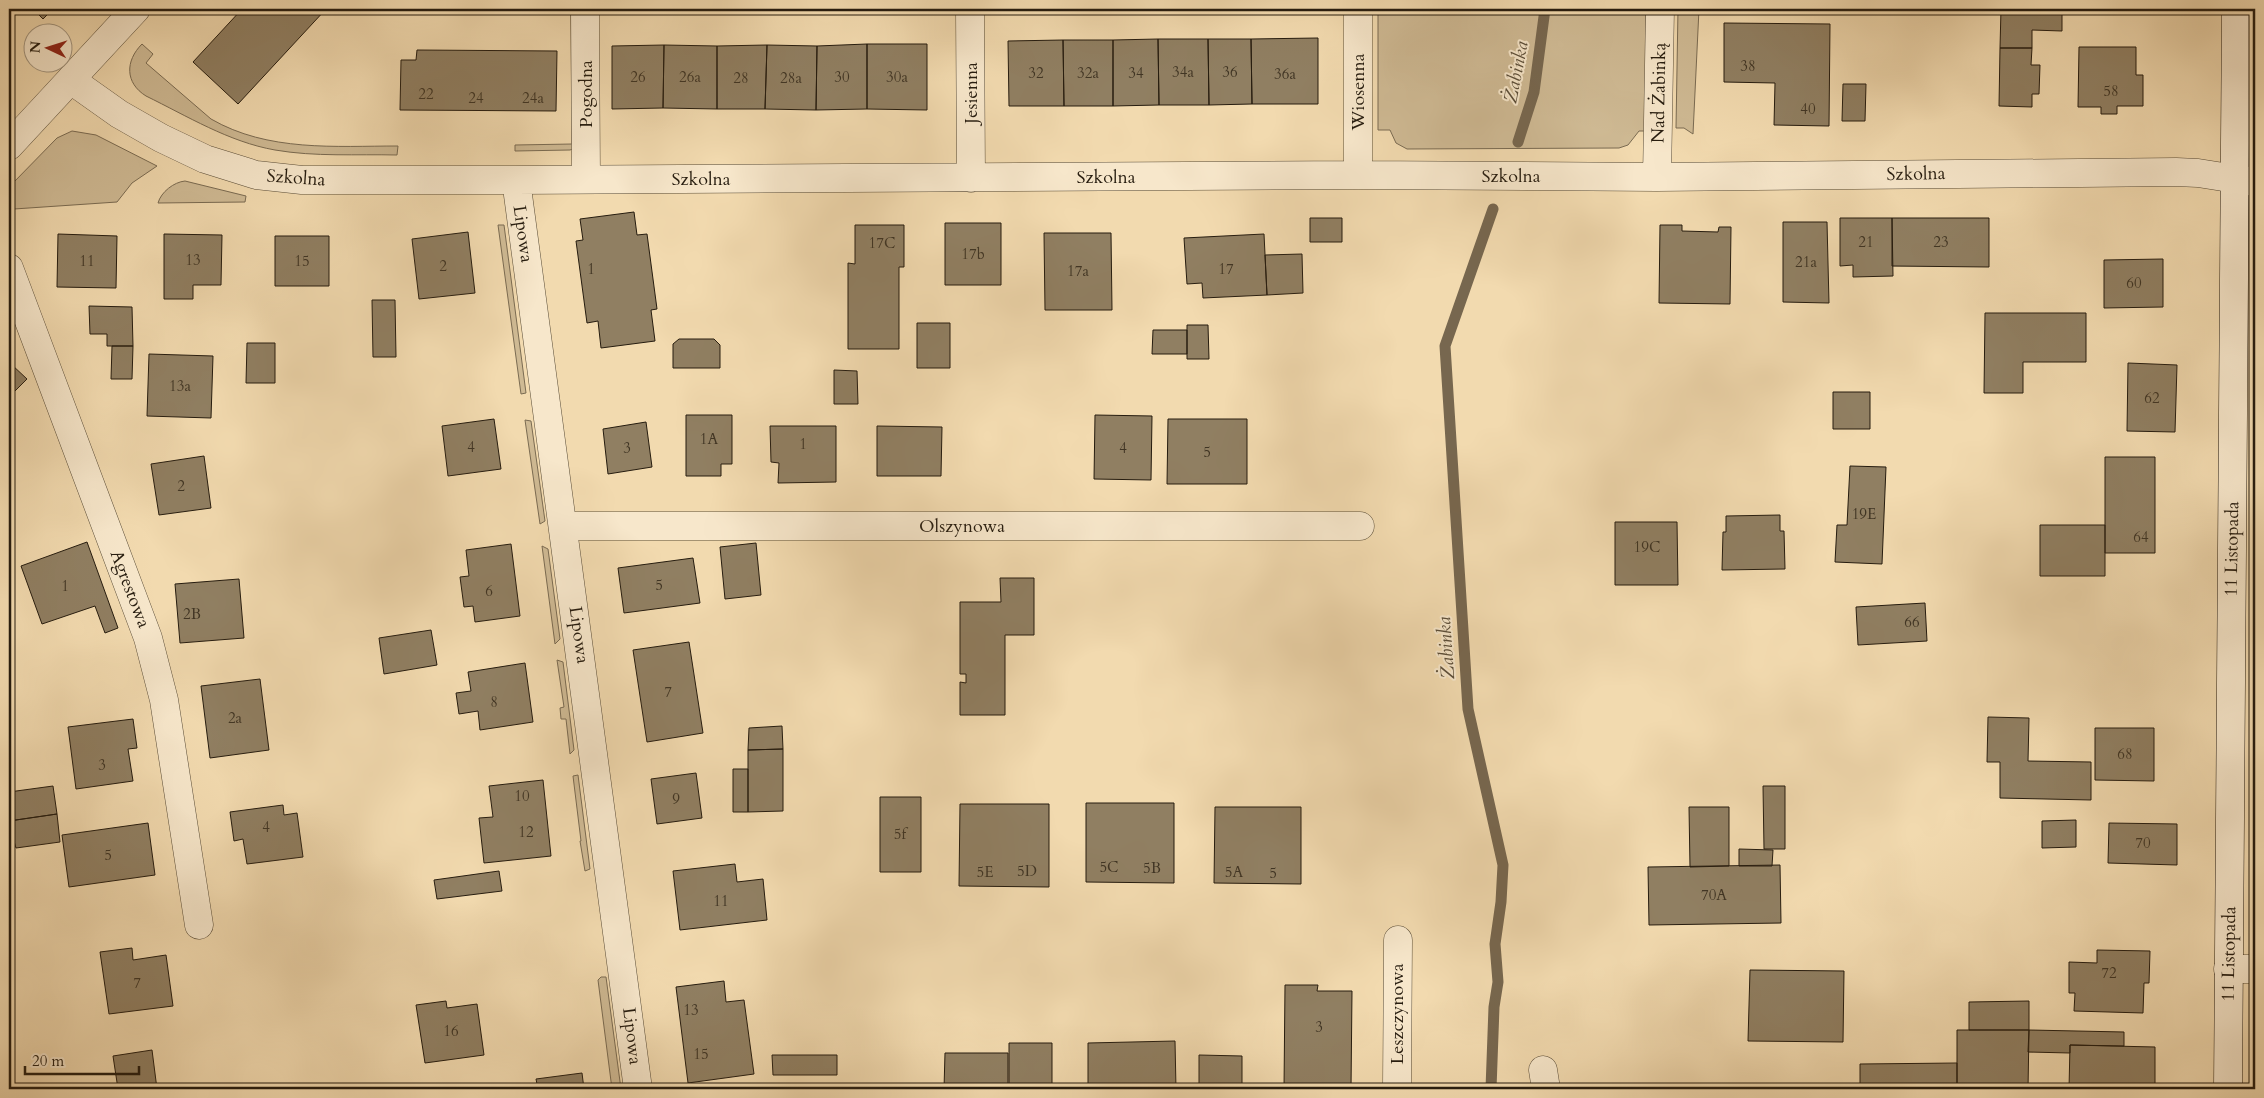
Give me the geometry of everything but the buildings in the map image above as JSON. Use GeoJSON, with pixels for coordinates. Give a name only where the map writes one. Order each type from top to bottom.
{"type":"FeatureCollection","features":[{"type":"Feature","properties":{"kind":"street"},"geometry":{"type":"LineString","coordinates":[[9,146],[136,9]]}},
{"type":"Feature","properties":{"kind":"street","name":"Pogodna"},"geometry":{"type":"LineString","coordinates":[[585,9],[586,179]]}},
{"type":"Feature","properties":{"kind":"street","name":"Jesienna"},"geometry":{"type":"LineString","coordinates":[[970,9],[971,178]]}},
{"type":"Feature","properties":{"kind":"street","name":"Wiosenna"},"geometry":{"type":"LineString","coordinates":[[1358,9],[1358,175]]}},
{"type":"Feature","properties":{"kind":"street","name":"Nad Żabinką"},"geometry":{"type":"LineString","coordinates":[[1657,177],[1660,9]]}},
{"type":"Feature","properties":{"kind":"street","name":"11 Listopada"},"geometry":{"type":"LineString","coordinates":[[2228,1089],[2228,969],[2245,180],[2236,9]]}},
{"type":"Feature","properties":{"kind":"street","name":"Szkolna"},"geometry":{"type":"LineString","coordinates":[[70,80],[119,114],[161,138],[205,159],[256,175],[328,180],[1358,175],[1657,177],[2176,172],[2245,180]]}},
{"type":"Feature","properties":{"kind":"street","name":"Lipowa"},"geometry":{"type":"LineString","coordinates":[[516,180],[564,526],[638,1089]]}},
{"type":"Feature","properties":{"kind":"street","name":"Agrestowa"},"geometry":{"type":"LineString","coordinates":[[9,268],[151,647],[164,700],[199,925]]}},
{"type":"Feature","properties":{"kind":"street","name":"Olszynowa"},"geometry":{"type":"LineString","coordinates":[[564,526],[1360,526]]}},
{"type":"Feature","properties":{"kind":"street","name":"Leszczynowa"},"geometry":{"type":"LineString","coordinates":[[1397,1089],[1398,940]]}},
{"type":"Feature","properties":{"kind":"street"},"geometry":{"type":"LineString","coordinates":[[2228,969],[2255,969]]}},
{"type":"Feature","properties":{"kind":"shaded area"},"geometry":{"type":"Polygon","coordinates":[[[571,9],[575,9],[573,149],[515,151],[515,145],[572,144],[571,9]]]}},
{"type":"Feature","properties":{"kind":"shaded area"},"geometry":{"type":"Polygon","coordinates":[[[1378,9],[1646,9],[1645,131],[1639,131],[1628,145],[1619,148],[1407,149],[1396,143],[1390,130],[1378,130],[1378,9]]]}},
{"type":"Feature","properties":{"kind":"shaded area"},"geometry":{"type":"Polygon","coordinates":[[[1678,9],[1699,9],[1693,134],[1684,128],[1676,128],[1678,9]]]}},
{"type":"Feature","properties":{"kind":"shaded area"},"geometry":{"type":"Polygon","coordinates":[[[142,44],[153,54],[146,63],[211,119],[233,130],[255,137],[302,145],[398,146],[397,155],[290,152],[258,146],[225,135],[139,91],[131,78],[130,64],[132,57],[142,44]]]}},
{"type":"Feature","properties":{"kind":"shaded area"},"geometry":{"type":"Polygon","coordinates":[[[72,131],[96,135],[157,166],[132,183],[117,202],[14,209],[11,196],[13,183],[57,138],[72,131]]]}},
{"type":"Feature","properties":{"kind":"shaded area"},"geometry":{"type":"Polygon","coordinates":[[[185,181],[246,196],[245,202],[158,203],[168,188],[185,181]]]}},
{"type":"Feature","properties":{"kind":"shaded area"},"geometry":{"type":"Polygon","coordinates":[[[498,225],[504,225],[526,393],[521,394],[498,225]]]}},
{"type":"Feature","properties":{"kind":"shaded area"},"geometry":{"type":"Polygon","coordinates":[[[525,420],[531,421],[545,521],[540,524],[525,420]]]}},
{"type":"Feature","properties":{"kind":"shaded area"},"geometry":{"type":"Polygon","coordinates":[[[542,546],[548,549],[560,639],[555,644],[542,546]]]}},
{"type":"Feature","properties":{"kind":"shaded area"},"geometry":{"type":"Polygon","coordinates":[[[557,660],[563,662],[574,750],[570,754],[566,719],[561,719],[560,708],[564,707],[557,660]]]}},
{"type":"Feature","properties":{"kind":"shaded area"},"geometry":{"type":"Polygon","coordinates":[[[578,775],[590,869],[585,871],[573,776],[578,775]]]}},
{"type":"Feature","properties":{"kind":"shaded area"},"geometry":{"type":"Polygon","coordinates":[[[601,977],[606,977],[621,1089],[612,1089],[598,980],[601,977]]]}},
{"type":"Feature","properties":{"kind":"waterway","name":"Żabinka"},"geometry":{"type":"LineString","coordinates":[[1518,142],[1534,92],[1545,9]]}},
{"type":"Feature","properties":{"kind":"waterway","name":"Żabinka"},"geometry":{"type":"LineString","coordinates":[[1491,1089],[1494,1007],[1498,982],[1495,944],[1501,902],[1503,865],[1468,709],[1445,346],[1493,209]]}}]}
